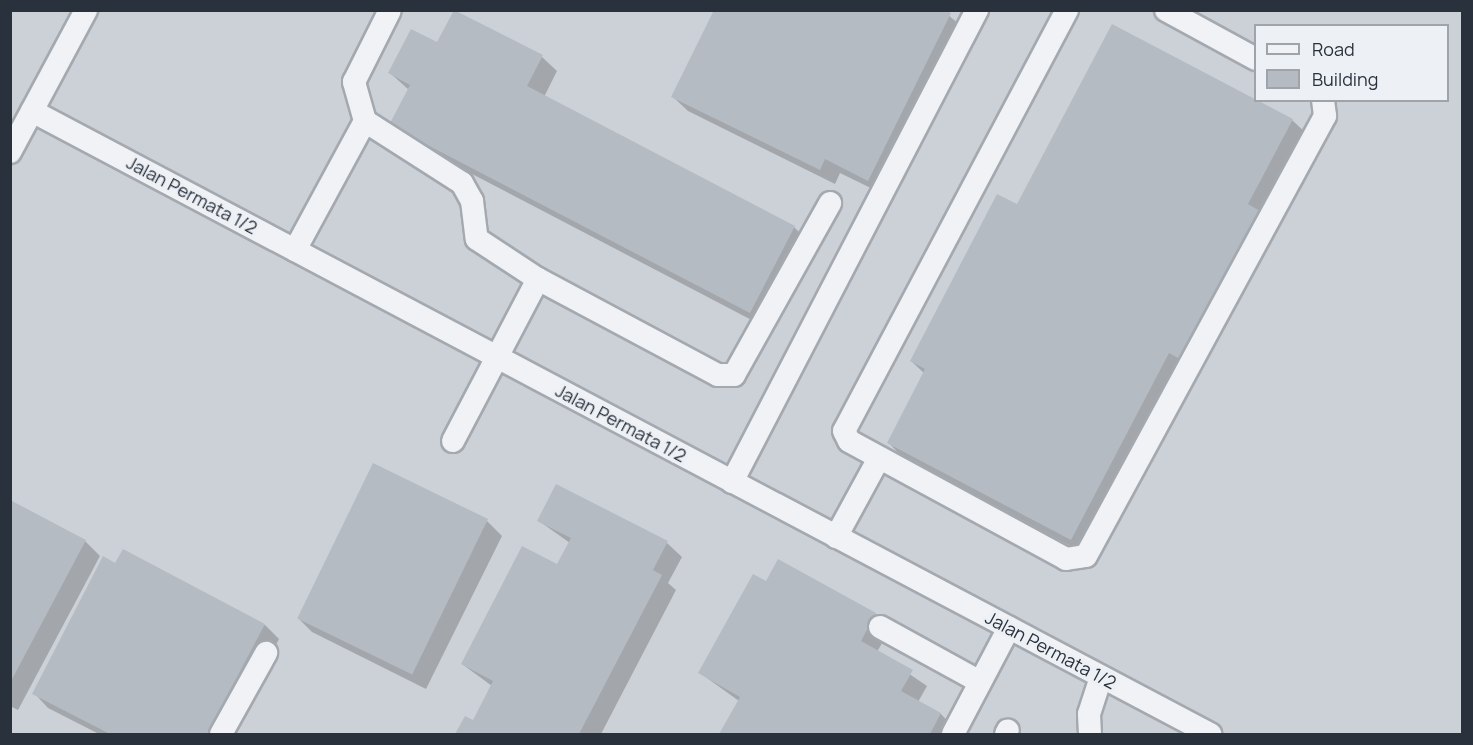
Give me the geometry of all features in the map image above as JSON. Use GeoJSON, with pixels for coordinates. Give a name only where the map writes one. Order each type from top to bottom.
{"type":"FeatureCollection","features":[{"type":"Feature","properties":{"kind":"street"},"geometry":{"type":"LineString","coordinates":[[295,250],[364,121],[354,82],[390,10]]}},
{"type":"Feature","properties":{"kind":"street"},"geometry":{"type":"LineString","coordinates":[[732,482],[977,10]]}},
{"type":"Feature","properties":{"kind":"street"},"geometry":{"type":"LineString","coordinates":[[1067,10],[846,420],[849,441],[1066,559],[1086,556],[1325,116],[1323,102]]}},
{"type":"Feature","properties":{"kind":"street"},"geometry":{"type":"LineString","coordinates":[[1166,10],[1254,58]]}},
{"type":"Feature","properties":{"kind":"street"},"geometry":{"type":"LineString","coordinates":[[10,152],[80,12]]}},
{"type":"Feature","properties":{"kind":"street","name":"Jalan Permata 1/2"},"geometry":{"type":"LineString","coordinates":[[32,111],[1210,735]]}},
{"type":"Feature","properties":{"kind":"street"},"geometry":{"type":"LineString","coordinates":[[364,121],[462,183],[472,201],[477,239],[538,279],[718,375],[734,375],[830,203]]}},
{"type":"Feature","properties":{"kind":"street"},"geometry":{"type":"LineString","coordinates":[[453,441],[538,279]]}},
{"type":"Feature","properties":{"kind":"street"},"geometry":{"type":"LineString","coordinates":[[836,537],[879,458]]}},
{"type":"Feature","properties":{"kind":"street"},"geometry":{"type":"LineString","coordinates":[[880,627],[980,682]]}},
{"type":"Feature","properties":{"kind":"street"},"geometry":{"type":"LineString","coordinates":[[953,735],[1009,628]]}},
{"type":"Feature","properties":{"kind":"street"},"geometry":{"type":"LineString","coordinates":[[221,735],[266,653]]}},
{"type":"Feature","properties":{"kind":"street"},"geometry":{"type":"LineString","coordinates":[[1090,735],[1089,714],[1101,677]]}},
{"type":"Feature","properties":{"kind":"shaded area"},"geometry":{"type":"Polygon","coordinates":[[[11,11],[1462,11],[1462,734],[11,734],[11,11]]]}},
{"type":"Feature","properties":{"kind":"building"},"geometry":{"type":"Polygon","coordinates":[[[454,10],[543,55],[527,86],[795,226],[750,313],[389,125],[410,85],[388,73],[411,29],[437,42],[454,10]]]}},
{"type":"Feature","properties":{"kind":"building"},"geometry":{"type":"Polygon","coordinates":[[[714,10],[945,10],[951,13],[868,181],[825,159],[820,170],[671,97],[714,10]]]}},
{"type":"Feature","properties":{"kind":"building"},"geometry":{"type":"Polygon","coordinates":[[[1112,24],[1254,99],[1254,102],[1261,102],[1293,119],[1248,204],[1260,211],[1182,360],[1169,353],[1071,540],[887,443],[925,369],[910,361],[997,194],[1017,204],[1112,24]]]}},
{"type":"Feature","properties":{"kind":"building"},"geometry":{"type":"Polygon","coordinates":[[[373,463],[488,519],[412,675],[297,618],[373,463]]]}},
{"type":"Feature","properties":{"kind":"building"},"geometry":{"type":"Polygon","coordinates":[[[556,484],[668,541],[653,570],[662,575],[579,734],[455,734],[465,716],[473,720],[493,681],[461,664],[522,546],[557,564],[571,538],[537,521],[556,484]]]}},
{"type":"Feature","properties":{"kind":"building"},"geometry":{"type":"Polygon","coordinates":[[[10,500],[86,540],[10,683],[10,500]]]}},
{"type":"Feature","properties":{"kind":"building"},"geometry":{"type":"Polygon","coordinates":[[[123,549],[265,624],[207,734],[110,734],[32,694],[103,556],[115,563],[123,549]]]}},
{"type":"Feature","properties":{"kind":"building"},"geometry":{"type":"Polygon","coordinates":[[[778,559],[876,613],[861,641],[913,670],[901,691],[941,713],[930,734],[719,734],[740,697],[698,673],[753,574],[766,581],[778,559]]]}}]}
